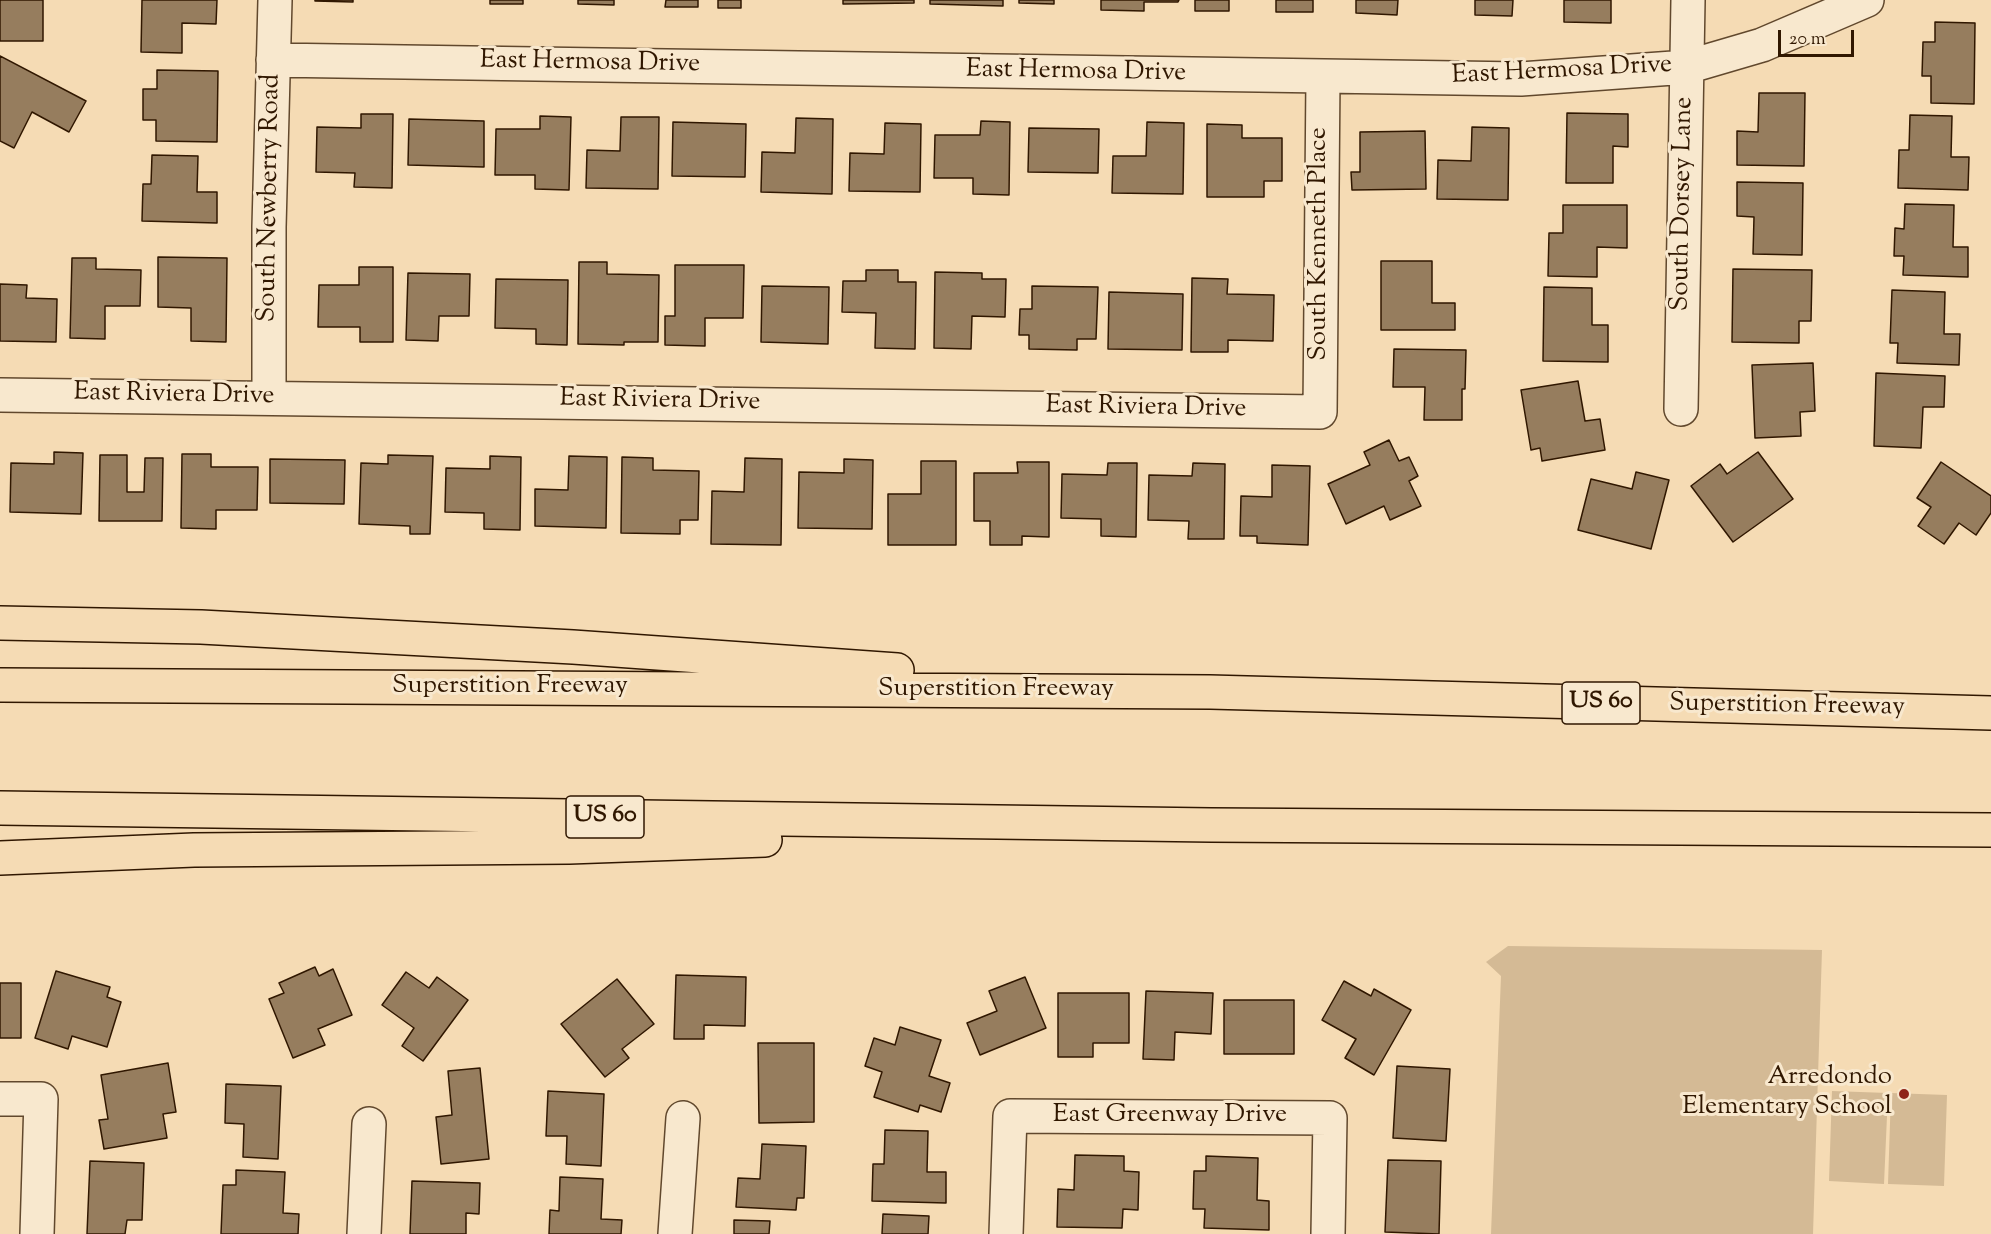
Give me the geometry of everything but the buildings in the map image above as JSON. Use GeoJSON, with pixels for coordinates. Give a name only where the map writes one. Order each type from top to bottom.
{"type":"FeatureCollection","features":[{"type":"Feature","properties":{"kind":"highway"},"geometry":{"type":"LineString","coordinates":[[0,622],[201,627],[573,647],[1210,692]]}},
{"type":"Feature","properties":{"kind":"highway","name":"Superstition Freeway"},"geometry":{"type":"LineString","coordinates":[[0,685],[1210,692],[1991,713]]}},
{"type":"Feature","properties":{"kind":"highway","name":"US 60"},"geometry":{"type":"LineString","coordinates":[[0,808],[1211,825],[1991,830]]}},
{"type":"Feature","properties":{"kind":"highway"},"geometry":{"type":"LineString","coordinates":[[0,858],[194,850],[580,846],[1211,825]]}},
{"type":"Feature","properties":{"kind":"street","name":"South Newberry Road"},"geometry":{"type":"LineString","coordinates":[[269,397],[269,227],[275,0]]}},
{"type":"Feature","properties":{"kind":"street","name":"South Dorsey Lane"},"geometry":{"type":"LineString","coordinates":[[1681,409],[1688,0]]}},
{"type":"Feature","properties":{"kind":"street","name":"East Hermosa Drive"},"geometry":{"type":"LineString","coordinates":[[273,60],[1521,79],[1687,67],[1762,45],[1867,0]]}},
{"type":"Feature","properties":{"kind":"street","name":"South Kenneth Place"},"geometry":{"type":"LineString","coordinates":[[1320,412],[1323,76]]}},
{"type":"Feature","properties":{"kind":"street","name":"East Riviera Drive"},"geometry":{"type":"LineString","coordinates":[[0,395],[1320,412]]}},
{"type":"Feature","properties":{"kind":"street"},"geometry":{"type":"LineString","coordinates":[[0,1099],[41,1099],[37,1234]]}},
{"type":"Feature","properties":{"kind":"street","name":"East Greenway Drive"},"geometry":{"type":"LineString","coordinates":[[1006,1234],[1010,1116],[1330,1118],[1328,1234]]}},
{"type":"Feature","properties":{"kind":"street"},"geometry":{"type":"LineString","coordinates":[[675,1234],[683,1118]]}},
{"type":"Feature","properties":{"kind":"street"},"geometry":{"type":"LineString","coordinates":[[364,1234],[369,1124]]}},
{"type":"Feature","properties":{"kind":"shaded area"},"geometry":{"type":"Polygon","coordinates":[[[1508,946],[1822,950],[1813,1234],[1491,1234],[1501,976],[1486,962],[1508,946]]]}},
{"type":"Feature","properties":{"kind":"shaded area"},"geometry":{"type":"Polygon","coordinates":[[[1832,1091],[1888,1093],[1884,1184],[1829,1181],[1832,1091]]]}},
{"type":"Feature","properties":{"kind":"shaded area"},"geometry":{"type":"Polygon","coordinates":[[[1891,1093],[1947,1095],[1944,1186],[1888,1184],[1891,1093]]]}},
{"type":"Feature","properties":{"kind":"place","name":"Arredondo Elementary School"},"geometry":{"type":"Point","coordinates":[1904,1094]}}]}
